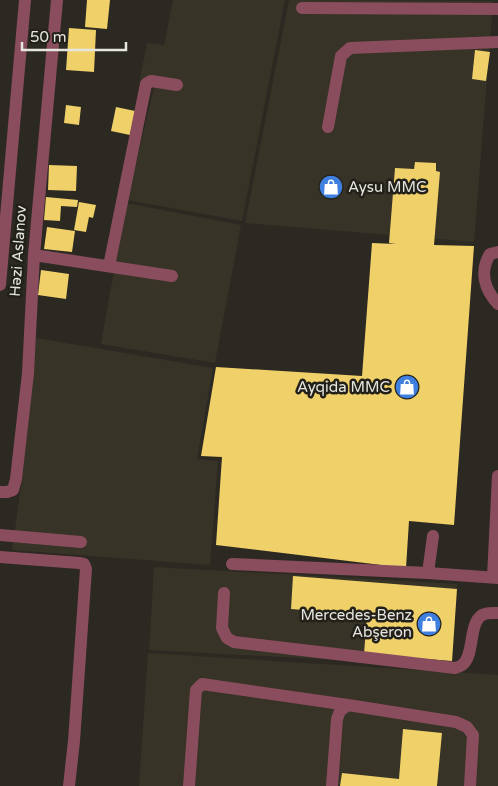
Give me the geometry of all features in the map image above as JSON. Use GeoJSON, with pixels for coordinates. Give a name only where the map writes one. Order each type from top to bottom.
{"type":"FeatureCollection","features":[{"type":"Feature","properties":{"kind":"street"},"geometry":{"type":"LineString","coordinates":[[0,285],[25,0]]}},
{"type":"Feature","properties":{"kind":"street","name":"Həzi Aslanov"},"geometry":{"type":"LineString","coordinates":[[0,492],[13,490],[16,479],[28,372],[34,255],[57,0]]}},
{"type":"Feature","properties":{"kind":"street"},"geometry":{"type":"LineString","coordinates":[[302,8],[498,9]]}},
{"type":"Feature","properties":{"kind":"street"},"geometry":{"type":"LineString","coordinates":[[328,126],[341,56],[350,48],[498,42]]}},
{"type":"Feature","properties":{"kind":"street"},"geometry":{"type":"LineString","coordinates":[[109,266],[146,84],[151,81],[177,85]]}},
{"type":"Feature","properties":{"kind":"street"},"geometry":{"type":"LineString","coordinates":[[498,252],[490,254],[486,261],[485,280],[486,290],[498,304]]}},
{"type":"Feature","properties":{"kind":"street"},"geometry":{"type":"LineString","coordinates":[[34,255],[172,276]]}},
{"type":"Feature","properties":{"kind":"street"},"geometry":{"type":"LineString","coordinates":[[232,564],[496,578],[498,476]]}},
{"type":"Feature","properties":{"kind":"street"},"geometry":{"type":"LineString","coordinates":[[0,535],[81,542]]}},
{"type":"Feature","properties":{"kind":"street"},"geometry":{"type":"LineString","coordinates":[[428,573],[433,536]]}},
{"type":"Feature","properties":{"kind":"street"},"geometry":{"type":"LineString","coordinates":[[0,557],[79,563],[84,564],[86,569],[75,732],[69,786]]}},
{"type":"Feature","properties":{"kind":"street"},"geometry":{"type":"LineString","coordinates":[[224,593],[222,628],[226,638],[234,642],[455,668],[463,665],[467,659],[476,624],[480,616],[485,613],[498,613]]}},
{"type":"Feature","properties":{"kind":"street"},"geometry":{"type":"LineString","coordinates":[[189,786],[196,690],[202,684],[456,722],[467,727],[473,735],[470,786]]}},
{"type":"Feature","properties":{"kind":"street"},"geometry":{"type":"LineString","coordinates":[[332,786],[336,719],[340,712],[348,705]]}},
{"type":"Feature","properties":{"kind":"shaded area"},"geometry":{"type":"Polygon","coordinates":[[[173,0],[285,0],[242,221],[127,200],[154,88],[139,83],[147,43],[164,45],[173,0]]]}},
{"type":"Feature","properties":{"kind":"shaded area"},"geometry":{"type":"Polygon","coordinates":[[[289,0],[493,1],[474,242],[245,223],[289,0]]]}},
{"type":"Feature","properties":{"kind":"shaded area"},"geometry":{"type":"Polygon","coordinates":[[[126,203],[241,225],[215,363],[101,344],[126,203]]]}},
{"type":"Feature","properties":{"kind":"shaded area"},"geometry":{"type":"Polygon","coordinates":[[[36,338],[213,368],[197,459],[218,461],[210,565],[12,550],[23,472],[36,338]]]}},
{"type":"Feature","properties":{"kind":"shaded area"},"geometry":{"type":"Polygon","coordinates":[[[154,567],[457,584],[452,666],[149,650],[154,567]]]}},
{"type":"Feature","properties":{"kind":"shaded area"},"geometry":{"type":"Polygon","coordinates":[[[148,653],[498,675],[498,786],[139,786],[148,653]]]}},
{"type":"Feature","properties":{"kind":"building"},"geometry":{"type":"Polygon","coordinates":[[[87,0],[110,0],[107,29],[85,27],[87,0]]]}},
{"type":"Feature","properties":{"kind":"building"},"geometry":{"type":"Polygon","coordinates":[[[69,28],[96,30],[94,72],[66,70],[69,28]]]}},
{"type":"Feature","properties":{"kind":"building"},"geometry":{"type":"Polygon","coordinates":[[[475,50],[490,52],[486,81],[472,79],[475,50]]]}},
{"type":"Feature","properties":{"kind":"building"},"geometry":{"type":"Polygon","coordinates":[[[66,105],[81,107],[79,125],[64,123],[66,105]]]}},
{"type":"Feature","properties":{"kind":"building"},"geometry":{"type":"Polygon","coordinates":[[[116,107],[135,111],[130,135],[111,131],[116,107]]]}},
{"type":"Feature","properties":{"kind":"building"},"geometry":{"type":"Polygon","coordinates":[[[415,162],[436,163],[436,171],[440,172],[434,245],[474,246],[454,525],[409,521],[406,568],[216,545],[222,457],[201,456],[216,367],[362,376],[372,243],[396,244],[389,243],[395,168],[414,169],[415,162]]]}},
{"type":"Feature","properties":{"kind":"building"},"geometry":{"type":"Polygon","coordinates":[[[49,165],[77,166],[76,191],[48,190],[49,165]]]}},
{"type":"Feature","properties":{"kind":"building"},"geometry":{"type":"Polygon","coordinates":[[[46,197],[78,200],[77,207],[61,206],[60,221],[44,220],[46,197]]]}},
{"type":"Feature","properties":{"kind":"building"},"geometry":{"type":"Polygon","coordinates":[[[79,202],[96,205],[93,218],[89,217],[86,232],[74,230],[79,202]]]}},
{"type":"Feature","properties":{"kind":"building"},"geometry":{"type":"Polygon","coordinates":[[[47,227],[75,231],[72,252],[44,249],[47,227]]]}},
{"type":"Feature","properties":{"kind":"building"},"geometry":{"type":"Polygon","coordinates":[[[41,270],[69,274],[66,299],[38,295],[41,270]]]}},
{"type":"Feature","properties":{"kind":"building"},"geometry":{"type":"Polygon","coordinates":[[[293,576],[457,589],[452,661],[364,654],[367,615],[291,609],[293,576]]]}},
{"type":"Feature","properties":{"kind":"building"},"geometry":{"type":"Polygon","coordinates":[[[403,729],[442,733],[437,786],[340,786],[342,773],[399,779],[403,729]]]}},
{"type":"Feature","properties":{"kind":"place","name":"Aysu MMC"},"geometry":{"type":"Point","coordinates":[331,187]}},
{"type":"Feature","properties":{"kind":"place","name":"Ayqida MMC"},"geometry":{"type":"Point","coordinates":[407,387]}},
{"type":"Feature","properties":{"kind":"place","name":"Mercedes-Benz Abşeron"},"geometry":{"type":"Point","coordinates":[429,624]}}]}
